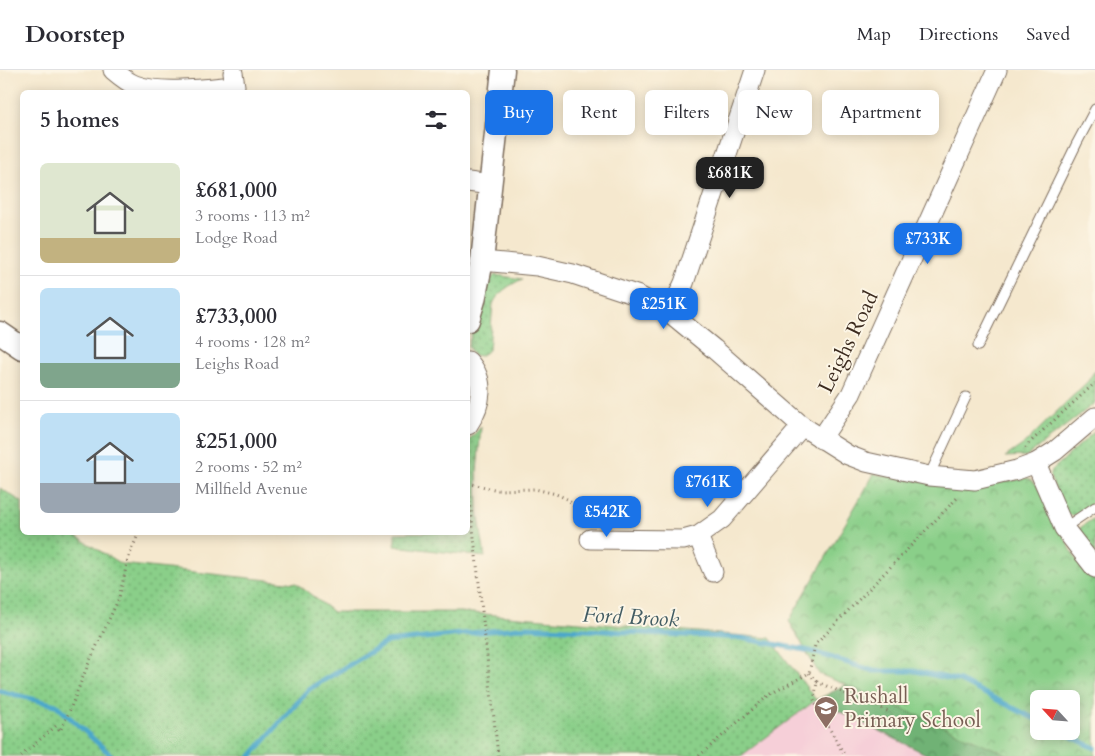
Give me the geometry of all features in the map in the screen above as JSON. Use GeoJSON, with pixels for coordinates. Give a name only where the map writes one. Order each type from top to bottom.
{"type":"FeatureCollection","features":[{"type":"Feature","properties":{"kind":"street"},"geometry":{"type":"LineString","coordinates":[[113,70],[134,85],[147,89],[169,90],[235,86],[233,74]]}},
{"type":"Feature","properties":{"kind":"street"},"geometry":{"type":"LineString","coordinates":[[470,313],[482,262],[503,70]]}},
{"type":"Feature","properties":{"kind":"street"},"geometry":{"type":"LineString","coordinates":[[670,313],[684,283],[755,70]]}},
{"type":"Feature","properties":{"kind":"street","name":"Leighs Road"},"geometry":{"type":"LineString","coordinates":[[821,439],[851,394],[997,70]]}},
{"type":"Feature","properties":{"kind":"street"},"geometry":{"type":"LineString","coordinates":[[470,182],[491,185]]}},
{"type":"Feature","properties":{"kind":"street"},"geometry":{"type":"LineString","coordinates":[[482,262],[537,266],[572,274],[639,296],[670,313],[714,348],[802,426],[848,455],[866,462],[929,476],[975,480],[1017,470],[1036,463],[1095,417]]}},
{"type":"Feature","properties":{"kind":"street"},"geometry":{"type":"LineString","coordinates":[[0,333],[20,347]]}},
{"type":"Feature","properties":{"kind":"street"},"geometry":{"type":"LineString","coordinates":[[470,363],[480,379],[480,393],[475,414],[470,422]]}},
{"type":"Feature","properties":{"kind":"street"},"geometry":{"type":"LineString","coordinates":[[590,537],[683,540],[698,536],[722,519],[802,426]]}},
{"type":"Feature","properties":{"kind":"street"},"geometry":{"type":"LineString","coordinates":[[1036,463],[1064,528],[1095,568]]}},
{"type":"Feature","properties":{"kind":"street"},"geometry":{"type":"LineString","coordinates":[[698,536],[713,572]]}},
{"type":"Feature","properties":{"kind":"lane"},"geometry":{"type":"LineString","coordinates":[[978,346],[1072,152],[1095,109]]}},
{"type":"Feature","properties":{"kind":"lane"},"geometry":{"type":"LineString","coordinates":[[929,476],[966,397]]}},
{"type":"Feature","properties":{"kind":"lane"},"geometry":{"type":"LineString","coordinates":[[1064,528],[1095,507]]}},
{"type":"Feature","properties":{"kind":"path"},"geometry":{"type":"LineString","coordinates":[[1017,470],[1027,445],[1095,383]]}},
{"type":"Feature","properties":{"kind":"path"},"geometry":{"type":"LineString","coordinates":[[699,756],[769,695],[809,673],[815,645],[975,480]]}},
{"type":"Feature","properties":{"kind":"path"},"geometry":{"type":"LineString","coordinates":[[470,483],[498,490],[535,489],[556,494],[566,499],[590,537]]}},
{"type":"Feature","properties":{"kind":"path"},"geometry":{"type":"LineString","coordinates":[[470,501],[498,756]]}},
{"type":"Feature","properties":{"kind":"path"},"geometry":{"type":"LineString","coordinates":[[21,756],[56,726],[60,731],[119,598],[128,559],[138,535]]}},
{"type":"Feature","properties":{"kind":"path"},"geometry":{"type":"LineString","coordinates":[[809,673],[817,682],[888,711]]}},
{"type":"Feature","properties":{"kind":"path"},"geometry":{"type":"LineString","coordinates":[[817,682],[814,701],[845,756]]}},
{"type":"Feature","properties":{"kind":"shaded area","name":"Rushall Primary School"},"geometry":{"type":"Polygon","coordinates":[[[816,700],[930,756],[741,756],[816,700]]]}},
{"type":"Feature","properties":{"kind":"green space"},"geometry":{"type":"Polygon","coordinates":[[[495,275],[522,279],[505,289],[495,299],[489,350],[480,356],[473,355],[470,350],[470,340],[488,282],[495,275]]]}},
{"type":"Feature","properties":{"kind":"green space"},"geometry":{"type":"Polygon","coordinates":[[[1095,370],[1095,403],[1027,456],[1005,457],[1024,444],[1088,381],[1095,370]]]}},
{"type":"Feature","properties":{"kind":"green space"},"geometry":{"type":"Polygon","coordinates":[[[481,427],[477,471],[478,512],[485,557],[395,546],[395,535],[470,535],[470,439],[481,427]]]}},
{"type":"Feature","properties":{"kind":"green space"},"geometry":{"type":"Polygon","coordinates":[[[1095,431],[1095,500],[1073,516],[1066,514],[1050,477],[1051,471],[1095,431]]]}},
{"type":"Feature","properties":{"kind":"green space"},"geometry":{"type":"Polygon","coordinates":[[[874,474],[968,488],[1028,478],[1036,484],[1077,561],[1095,580],[1095,756],[1011,756],[819,674],[789,621],[874,474]]]}},
{"type":"Feature","properties":{"kind":"green space"},"geometry":{"type":"Polygon","coordinates":[[[0,488],[20,501],[20,535],[74,535],[121,564],[296,583],[333,612],[460,612],[770,638],[816,700],[741,756],[0,756],[0,488]]]}},
{"type":"Feature","properties":{"kind":"green space"},"geometry":{"type":"Polygon","coordinates":[[[1095,517],[1095,554],[1079,540],[1080,528],[1095,517]]]}},
{"type":"Feature","properties":{"kind":"green space"},"geometry":{"type":"Polygon","coordinates":[[[874,671],[1030,728],[1030,740],[1059,740],[1095,756],[930,756],[816,700],[874,671]]]}},
{"type":"Feature","properties":{"kind":"waterway","name":"Ford Brook"},"geometry":{"type":"LineString","coordinates":[[251,756],[309,689],[387,642],[527,627],[742,638],[810,651],[874,671],[916,671],[960,681],[1030,716]]}},
{"type":"Feature","properties":{"kind":"waterway","name":"Ford Brook"},"geometry":{"type":"LineString","coordinates":[[0,691],[56,705],[112,756]]}},
{"type":"Feature","properties":{"kind":"waterway","name":"Ford Brook"},"geometry":{"type":"LineString","coordinates":[[1079,740],[1095,748]]}},
{"type":"Feature","properties":{"kind":"place","name":"Rushall Primary School"},"geometry":{"type":"Point","coordinates":[826,729]}}]}
